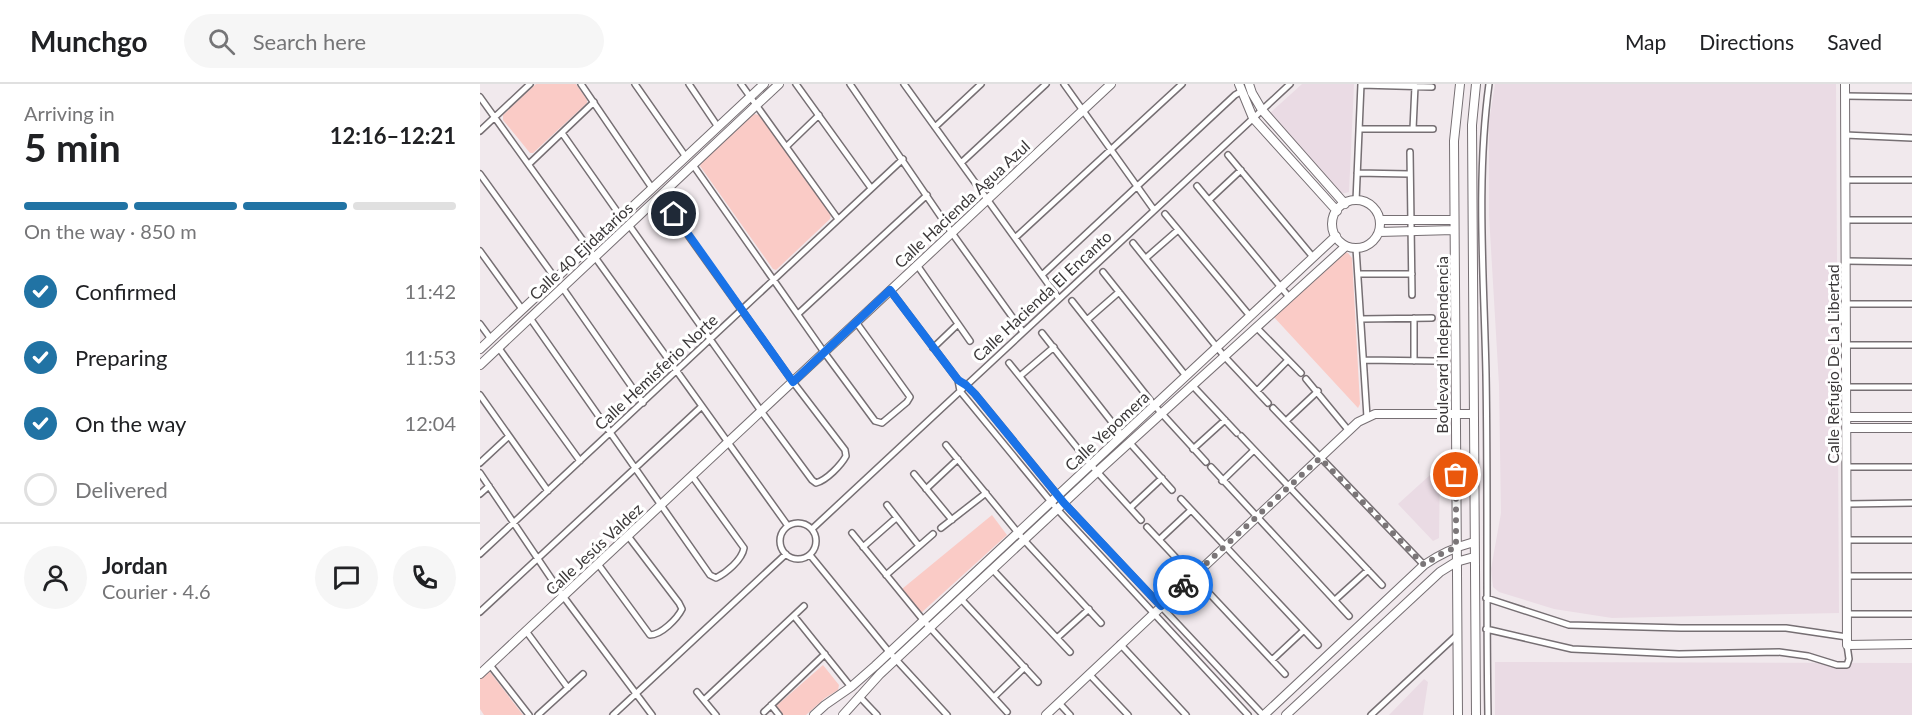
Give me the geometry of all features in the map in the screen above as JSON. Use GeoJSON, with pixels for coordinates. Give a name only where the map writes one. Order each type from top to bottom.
{"type":"FeatureCollection","features":[{"type":"Feature","properties":{"kind":"street"},"geometry":{"type":"LineString","coordinates":[[480,131],[529,84]]}},
{"type":"Feature","properties":{"kind":"street"},"geometry":{"type":"LineString","coordinates":[[581,84],[652,188]]}},
{"type":"Feature","properties":{"kind":"street"},"geometry":{"type":"LineString","coordinates":[[635,84],[686,157]]}},
{"type":"Feature","properties":{"kind":"street"},"geometry":{"type":"LineString","coordinates":[[688,84],[718,127]]}},
{"type":"Feature","properties":{"kind":"street"},"geometry":{"type":"LineString","coordinates":[[741,84],[838,219]]}},
{"type":"Feature","properties":{"kind":"street","name":"Calle 40 Ejidatarios"},"geometry":{"type":"LineString","coordinates":[[480,349],[764,84]]}},
{"type":"Feature","properties":{"kind":"street","name":"Calle 40 Ejidatarios"},"geometry":{"type":"LineString","coordinates":[[480,364],[779,84]]}},
{"type":"Feature","properties":{"kind":"street"},"geometry":{"type":"LineString","coordinates":[[796,84],[871,188]]}},
{"type":"Feature","properties":{"kind":"street"},"geometry":{"type":"LineString","coordinates":[[850,84],[1023,332]]}},
{"type":"Feature","properties":{"kind":"street"},"geometry":{"type":"LineString","coordinates":[[913,84],[906,86],[1059,298]]}},
{"type":"Feature","properties":{"kind":"street"},"geometry":{"type":"LineString","coordinates":[[935,127],[981,84]]}},
{"type":"Feature","properties":{"kind":"street"},"geometry":{"type":"LineString","coordinates":[[961,163],[1046,84]]}},
{"type":"Feature","properties":{"kind":"street"},"geometry":{"type":"LineString","coordinates":[[1064,84],[1154,210]]}},
{"type":"Feature","properties":{"kind":"street","name":"Calle Hacienda Agua Azul"},"geometry":{"type":"LineString","coordinates":[[727,443],[1111,84]]}},
{"type":"Feature","properties":{"kind":"street"},"geometry":{"type":"LineString","coordinates":[[1015,238],[1182,84]]}},
{"type":"Feature","properties":{"kind":"street"},"geometry":{"type":"LineString","coordinates":[[1250,84],[1252,93],[1262,110],[1345,204]]}},
{"type":"Feature","properties":{"kind":"street","name":"Calle Hacienda El Encanto"},"geometry":{"type":"LineString","coordinates":[[812,529],[1290,84]]}},
{"type":"Feature","properties":{"kind":"street"},"geometry":{"type":"LineString","coordinates":[[1356,201],[1361,84],[1432,87]]}},
{"type":"Feature","properties":{"kind":"street","name":"Boulevard Independencia"},"geometry":{"type":"LineString","coordinates":[[1458,715],[1454,141],[1460,84]]}},
{"type":"Feature","properties":{"kind":"street","name":"Boulevard Independencia"},"geometry":{"type":"LineString","coordinates":[[1476,84],[1472,125],[1476,715]]}},
{"type":"Feature","properties":{"kind":"street"},"geometry":{"type":"LineString","coordinates":[[1488,715],[1483,146],[1489,84]]}},
{"type":"Feature","properties":{"kind":"street","name":"Calle Refugio De La Libertad"},"geometry":{"type":"LineString","coordinates":[[1845,84],[1847,641]]}},
{"type":"Feature","properties":{"kind":"street"},"geometry":{"type":"LineString","coordinates":[[1413,129],[1415,86]]}},
{"type":"Feature","properties":{"kind":"street"},"geometry":{"type":"LineString","coordinates":[[1240,88],[1252,93]]}},
{"type":"Feature","properties":{"kind":"street"},"geometry":{"type":"LineString","coordinates":[[1240,88],[1253,118],[1337,211]]}},
{"type":"Feature","properties":{"kind":"street"},"geometry":{"type":"LineString","coordinates":[[1042,275],[1240,88]]}},
{"type":"Feature","properties":{"kind":"street"},"geometry":{"type":"LineString","coordinates":[[1845,96],[1912,98]]}},
{"type":"Feature","properties":{"kind":"street"},"geometry":{"type":"LineString","coordinates":[[480,97],[788,526]]}},
{"type":"Feature","properties":{"kind":"street"},"geometry":{"type":"LineString","coordinates":[[529,164],[594,102]]}},
{"type":"Feature","properties":{"kind":"street"},"geometry":{"type":"LineString","coordinates":[[787,146],[819,115]]}},
{"type":"Feature","properties":{"kind":"street"},"geometry":{"type":"LineString","coordinates":[[1359,129],[1433,129]]}},
{"type":"Feature","properties":{"kind":"street"},"geometry":{"type":"LineString","coordinates":[[562,133],[621,217]]}},
{"type":"Feature","properties":{"kind":"street"},"geometry":{"type":"LineString","coordinates":[[1845,135],[1912,138]]}},
{"type":"Feature","properties":{"kind":"street"},"geometry":{"type":"LineString","coordinates":[[1410,152],[1412,296]]}},
{"type":"Feature","properties":{"kind":"street"},"geometry":{"type":"LineString","coordinates":[[1228,155],[1313,257]]}},
{"type":"Feature","properties":{"kind":"street","name":"Calle Hemisferio Norte"},"geometry":{"type":"LineString","coordinates":[[480,554],[903,159]]}},
{"type":"Feature","properties":{"kind":"street"},"geometry":{"type":"LineString","coordinates":[[693,165],[824,352],[878,423],[882,423],[888,420],[910,397],[856,322]]}},
{"type":"Feature","properties":{"kind":"street"},"geometry":{"type":"LineString","coordinates":[[1209,200],[1241,170]]}},
{"type":"Feature","properties":{"kind":"street"},"geometry":{"type":"LineString","coordinates":[[1357,173],[1409,174]]}},
{"type":"Feature","properties":{"kind":"street"},"geometry":{"type":"LineString","coordinates":[[480,174],[555,278]]}},
{"type":"Feature","properties":{"kind":"street"},"geometry":{"type":"LineString","coordinates":[[1845,180],[1912,180]]}},
{"type":"Feature","properties":{"kind":"street"},"geometry":{"type":"LineString","coordinates":[[1197,186],[1289,297]]}},
{"type":"Feature","properties":{"kind":"street"},"geometry":{"type":"LineString","coordinates":[[798,314],[927,195]]}},
{"type":"Feature","properties":{"kind":"street"},"geometry":{"type":"LineString","coordinates":[[629,225],[761,411],[814,481],[821,481],[843,461],[846,456],[845,450],[793,382],[660,196]]}},
{"type":"Feature","properties":{"kind":"street"},"geometry":{"type":"LineString","coordinates":[[1356,201],[1363,201],[1374,208],[1380,220],[1379,232],[1372,242],[1356,248],[1346,246],[1336,236],[1333,221],[1337,211],[1345,204],[1356,201]]}},
{"type":"Feature","properties":{"kind":"street"},"geometry":{"type":"LineString","coordinates":[[1165,214],[1250,316]]}},
{"type":"Feature","properties":{"kind":"street"},"geometry":{"type":"LineString","coordinates":[[1380,220],[1454,220]]}},
{"type":"Feature","properties":{"kind":"street"},"geometry":{"type":"LineString","coordinates":[[1845,220],[1912,220]]}},
{"type":"Feature","properties":{"kind":"street"},"geometry":{"type":"LineString","coordinates":[[1146,258],[1178,230]]}},
{"type":"Feature","properties":{"kind":"street"},"geometry":{"type":"LineString","coordinates":[[1379,232],[1454,230]]}},
{"type":"Feature","properties":{"kind":"street","name":"Calle Yepomera"},"geometry":{"type":"LineString","coordinates":[[843,715],[924,621],[1336,236]]}},
{"type":"Feature","properties":{"kind":"street"},"geometry":{"type":"LineString","coordinates":[[1133,243],[1224,356],[1424,565]]}},
{"type":"Feature","properties":{"kind":"street","name":"Calle Yepomera"},"geometry":{"type":"LineString","coordinates":[[814,715],[930,627],[1129,442],[1346,246]]}},
{"type":"Feature","properties":{"kind":"street"},"geometry":{"type":"LineString","coordinates":[[1356,248],[1367,417]]}},
{"type":"Feature","properties":{"kind":"street"},"geometry":{"type":"LineString","coordinates":[[480,251],[522,309]]}},
{"type":"Feature","properties":{"kind":"street"},"geometry":{"type":"LineString","coordinates":[[1846,261],[1912,262]]}},
{"type":"Feature","properties":{"kind":"street"},"geometry":{"type":"LineString","coordinates":[[917,266],[957,325],[970,340]]}},
{"type":"Feature","properties":{"kind":"street"},"geometry":{"type":"LineString","coordinates":[[1103,272],[1186,376]]}},
{"type":"Feature","properties":{"kind":"street"},"geometry":{"type":"LineString","coordinates":[[1358,274],[1412,274]]}},
{"type":"Feature","properties":{"kind":"street"},"geometry":{"type":"LineString","coordinates":[[562,287],[644,403]]}},
{"type":"Feature","properties":{"kind":"street"},"geometry":{"type":"LineString","coordinates":[[890,290],[958,380],[966,385],[1064,503],[1264,715],[1424,565],[1456,547],[1474,542]]}},
{"type":"Feature","properties":{"kind":"street"},"geometry":{"type":"LineString","coordinates":[[1087,320],[1119,292]]}},
{"type":"Feature","properties":{"kind":"street"},"geometry":{"type":"LineString","coordinates":[[1072,301],[1154,405],[1206,462]]}},
{"type":"Feature","properties":{"kind":"street"},"geometry":{"type":"LineString","coordinates":[[1846,304],[1912,304]]}},
{"type":"Feature","properties":{"kind":"street"},"geometry":{"type":"LineString","coordinates":[[530,318],[710,575],[716,578],[741,557],[744,548],[692,476]]}},
{"type":"Feature","properties":{"kind":"street"},"geometry":{"type":"LineString","coordinates":[[1414,318],[1414,361]]}},
{"type":"Feature","properties":{"kind":"street"},"geometry":{"type":"LineString","coordinates":[[1361,319],[1432,318]]}},
{"type":"Feature","properties":{"kind":"street"},"geometry":{"type":"LineString","coordinates":[[480,324],[490,339]]}},
{"type":"Feature","properties":{"kind":"street"},"geometry":{"type":"LineString","coordinates":[[933,348],[957,325]]}},
{"type":"Feature","properties":{"kind":"street"},"geometry":{"type":"LineString","coordinates":[[1256,327],[1301,373]]}},
{"type":"Feature","properties":{"kind":"street"},"geometry":{"type":"LineString","coordinates":[[1042,333],[1122,435]]}},
{"type":"Feature","properties":{"kind":"street"},"geometry":{"type":"LineString","coordinates":[[1846,345],[1912,345]]}},
{"type":"Feature","properties":{"kind":"street"},"geometry":{"type":"LineString","coordinates":[[498,347],[580,461]]}},
{"type":"Feature","properties":{"kind":"street"},"geometry":{"type":"LineString","coordinates":[[1020,376],[1054,347]]}},
{"type":"Feature","properties":{"kind":"street"},"geometry":{"type":"LineString","coordinates":[[1473,351],[1485,352]]}},
{"type":"Feature","properties":{"kind":"street"},"geometry":{"type":"LineString","coordinates":[[1257,390],[1288,360]]}},
{"type":"Feature","properties":{"kind":"street"},"geometry":{"type":"LineString","coordinates":[[1364,360],[1434,361]]}},
{"type":"Feature","properties":{"kind":"street"},"geometry":{"type":"LineString","coordinates":[[1009,363],[1091,465],[1142,520]]}},
{"type":"Feature","properties":{"kind":"street"},"geometry":{"type":"LineString","coordinates":[[1306,379],[1349,431]]}},
{"type":"Feature","properties":{"kind":"street"},"geometry":{"type":"LineString","coordinates":[[958,380],[960,391],[1057,509],[1248,715]]}},
{"type":"Feature","properties":{"kind":"street"},"geometry":{"type":"LineString","coordinates":[[1192,385],[1382,585]]}},
{"type":"Feature","properties":{"kind":"street"},"geometry":{"type":"LineString","coordinates":[[1846,387],[1912,387]]}},
{"type":"Feature","properties":{"kind":"street"},"geometry":{"type":"LineString","coordinates":[[1286,421],[1318,391]]}},
{"type":"Feature","properties":{"kind":"street"},"geometry":{"type":"LineString","coordinates":[[480,395],[548,491]]}},
{"type":"Feature","properties":{"kind":"street"},"geometry":{"type":"LineString","coordinates":[[480,612],[701,407]]}},
{"type":"Feature","properties":{"kind":"street"},"geometry":{"type":"LineString","coordinates":[[1046,715],[1349,431],[1367,417],[1383,414],[1473,414]]}},
{"type":"Feature","properties":{"kind":"street"},"geometry":{"type":"LineString","coordinates":[[1846,417],[1912,417]]}},
{"type":"Feature","properties":{"kind":"street"},"geometry":{"type":"LineString","coordinates":[[1194,449],[1225,420]]}},
{"type":"Feature","properties":{"kind":"street"},"geometry":{"type":"LineString","coordinates":[[1846,428],[1912,428]]}},
{"type":"Feature","properties":{"kind":"street"},"geometry":{"type":"LineString","coordinates":[[480,463],[509,436]]}},
{"type":"Feature","properties":{"kind":"street"},"geometry":{"type":"LineString","coordinates":[[1129,442],[1172,489]]}},
{"type":"Feature","properties":{"kind":"street","name":"Calle Jesús Valdez"},"geometry":{"type":"LineString","coordinates":[[480,674],[727,443]]}},
{"type":"Feature","properties":{"kind":"street"},"geometry":{"type":"LineString","coordinates":[[946,445],[1024,540],[1101,623]]}},
{"type":"Feature","properties":{"kind":"street"},"geometry":{"type":"LineString","coordinates":[[1222,481],[1254,450]]}},
{"type":"Feature","properties":{"kind":"street"},"geometry":{"type":"LineString","coordinates":[[926,489],[958,459]]}},
{"type":"Feature","properties":{"kind":"street"},"geometry":{"type":"LineString","coordinates":[[1211,467],[1349,616]]}},
{"type":"Feature","properties":{"kind":"street"},"geometry":{"type":"LineString","coordinates":[[1847,467],[1912,467]]}},
{"type":"Feature","properties":{"kind":"street"},"geometry":{"type":"LineString","coordinates":[[480,473],[563,596],[652,715]]}},
{"type":"Feature","properties":{"kind":"street"},"geometry":{"type":"LineString","coordinates":[[914,474],[952,520]]}},
{"type":"Feature","properties":{"kind":"street"},"geometry":{"type":"LineString","coordinates":[[1130,508],[1162,478]]}},
{"type":"Feature","properties":{"kind":"street"},"geometry":{"type":"LineString","coordinates":[[480,494],[489,486]]}},
{"type":"Feature","properties":{"kind":"street"},"geometry":{"type":"LineString","coordinates":[[941,528],[986,493]]}},
{"type":"Feature","properties":{"kind":"street"},"geometry":{"type":"LineString","coordinates":[[1180,499],[1317,645]]}},
{"type":"Feature","properties":{"kind":"street"},"geometry":{"type":"LineString","coordinates":[[1847,504],[1912,503]]}},
{"type":"Feature","properties":{"kind":"street"},"geometry":{"type":"LineString","coordinates":[[886,505],[919,546]]}},
{"type":"Feature","properties":{"kind":"street"},"geometry":{"type":"LineString","coordinates":[[1160,539],[1191,510]]}},
{"type":"Feature","properties":{"kind":"street"},"geometry":{"type":"LineString","coordinates":[[863,547],[896,518]]}},
{"type":"Feature","properties":{"kind":"street"},"geometry":{"type":"LineString","coordinates":[[803,523],[812,529],[817,539],[814,551],[810,555],[795,559],[786,554],[780,539],[788,526],[803,523]]}},
{"type":"Feature","properties":{"kind":"street"},"geometry":{"type":"LineString","coordinates":[[1148,527],[1285,674]]}},
{"type":"Feature","properties":{"kind":"street"},"geometry":{"type":"LineString","coordinates":[[852,533],[924,621],[1007,712]]}},
{"type":"Feature","properties":{"kind":"street"},"geometry":{"type":"LineString","coordinates":[[886,575],[933,534]]}},
{"type":"Feature","properties":{"kind":"street"},"geometry":{"type":"LineString","coordinates":[[598,564],[652,636],[679,615],[682,609],[679,603],[628,536]]}},
{"type":"Feature","properties":{"kind":"street"},"geometry":{"type":"LineString","coordinates":[[1847,540],[1912,540]]}},
{"type":"Feature","properties":{"kind":"street"},"geometry":{"type":"LineString","coordinates":[[613,715],[786,554]]}},
{"type":"Feature","properties":{"kind":"street"},"geometry":{"type":"LineString","coordinates":[[810,555],[892,656],[947,715]]}},
{"type":"Feature","properties":{"kind":"street"},"geometry":{"type":"LineString","coordinates":[[1286,715],[1440,572],[1456,562],[1474,557]]}},
{"type":"Feature","properties":{"kind":"street"},"geometry":{"type":"LineString","coordinates":[[993,570],[1070,652]]}},
{"type":"Feature","properties":{"kind":"street"},"geometry":{"type":"LineString","coordinates":[[1335,600],[1368,570]]}},
{"type":"Feature","properties":{"kind":"street"},"geometry":{"type":"LineString","coordinates":[[1847,576],[1912,576]]}},
{"type":"Feature","properties":{"kind":"street"},"geometry":{"type":"LineString","coordinates":[[1486,598],[1569,625],[1786,628],[1847,641],[1912,644]]}},
{"type":"Feature","properties":{"kind":"street"},"geometry":{"type":"LineString","coordinates":[[961,599],[1038,682]]}},
{"type":"Feature","properties":{"kind":"street"},"geometry":{"type":"LineString","coordinates":[[704,700],[804,606]]}},
{"type":"Feature","properties":{"kind":"street"},"geometry":{"type":"LineString","coordinates":[[1057,638],[1089,609]]}},
{"type":"Feature","properties":{"kind":"street"},"geometry":{"type":"LineString","coordinates":[[1848,614],[1912,614]]}},
{"type":"Feature","properties":{"kind":"street"},"geometry":{"type":"LineString","coordinates":[[794,616],[851,687]]}},
{"type":"Feature","properties":{"kind":"street"},"geometry":{"type":"LineString","coordinates":[[1486,629],[1572,649],[1679,654],[1779,652],[1808,656],[1837,665],[1847,665],[1849,659],[1847,641]]}},
{"type":"Feature","properties":{"kind":"street"},"geometry":{"type":"LineString","coordinates":[[526,631],[568,688]]}},
{"type":"Feature","properties":{"kind":"street"},"geometry":{"type":"LineString","coordinates":[[1272,660],[1304,631]]}},
{"type":"Feature","properties":{"kind":"street"},"geometry":{"type":"LineString","coordinates":[[1371,715],[1457,635]]}},
{"type":"Feature","properties":{"kind":"street"},"geometry":{"type":"LineString","coordinates":[[1120,644],[1186,715]]}},
{"type":"Feature","properties":{"kind":"street"},"geometry":{"type":"LineString","coordinates":[[764,712],[825,654]]}},
{"type":"Feature","properties":{"kind":"street"},"geometry":{"type":"LineString","coordinates":[[490,664],[529,715]]}},
{"type":"Feature","properties":{"kind":"street"},"geometry":{"type":"LineString","coordinates":[[994,698],[1025,668]]}},
{"type":"Feature","properties":{"kind":"street"},"geometry":{"type":"LineString","coordinates":[[538,715],[583,674]]}},
{"type":"Feature","properties":{"kind":"street"},"geometry":{"type":"LineString","coordinates":[[1089,674],[1128,715]]}},
{"type":"Feature","properties":{"kind":"street"},"geometry":{"type":"LineString","coordinates":[[697,692],[716,715]]}},
{"type":"Feature","properties":{"kind":"street"},"geometry":{"type":"LineString","coordinates":[[859,696],[877,715]]}},
{"type":"Feature","properties":{"kind":"street"},"geometry":{"type":"LineString","coordinates":[[1059,703],[1070,715]]}},
{"type":"Feature","properties":{"kind":"street"},"geometry":{"type":"LineString","coordinates":[[771,705],[779,715]]}},
{"type":"Feature","properties":{"kind":"shaded area"},"geometry":{"type":"Polygon","coordinates":[[[536,84],[576,84],[587,103],[533,153],[530,153],[503,120],[503,115],[536,84]]]}},
{"type":"Feature","properties":{"kind":"shaded area"},"geometry":{"type":"Polygon","coordinates":[[[1302,84],[1354,84],[1349,192],[1341,194],[1269,114],[1302,84]]]}},
{"type":"Feature","properties":{"kind":"shaded area"},"geometry":{"type":"Polygon","coordinates":[[[1495,84],[1836,84],[1839,613],[1612,618],[1554,609],[1499,592],[1493,587],[1491,569],[1501,513],[1499,385],[1489,215],[1489,122],[1495,84]]]}},
{"type":"Feature","properties":{"kind":"shaded area"},"geometry":{"type":"Polygon","coordinates":[[[754,114],[759,115],[831,214],[830,219],[776,270],[773,269],[700,166],[754,114]]]}},
{"type":"Feature","properties":{"kind":"shaded area"},"geometry":{"type":"Polygon","coordinates":[[[1341,251],[1348,253],[1352,258],[1360,404],[1358,408],[1272,315],[1341,251]]]}},
{"type":"Feature","properties":{"kind":"shaded area"},"geometry":{"type":"Polygon","coordinates":[[[1440,466],[1439,538],[1433,541],[1398,504],[1440,466]]]}},
{"type":"Feature","properties":{"kind":"shaded area"},"geometry":{"type":"Polygon","coordinates":[[[992,515],[1007,535],[921,613],[902,589],[992,515]]]}},
{"type":"Feature","properties":{"kind":"shaded area"},"geometry":{"type":"Polygon","coordinates":[[[1495,662],[1912,663],[1912,715],[1495,715],[1495,662]]]}},
{"type":"Feature","properties":{"kind":"shaded area"},"geometry":{"type":"Polygon","coordinates":[[[823,665],[839,685],[838,690],[806,715],[782,715],[775,707],[823,665]]]}},
{"type":"Feature","properties":{"kind":"shaded area"},"geometry":{"type":"Polygon","coordinates":[[[490,672],[523,715],[484,715],[480,709],[480,679],[490,672]]]}},
{"type":"Feature","properties":{"kind":"shaded area"},"geometry":{"type":"Polygon","coordinates":[[[1424,679],[1428,682],[1423,715],[1389,715],[1424,679]]]}},
{"type":"Feature","properties":{"kind":"way so far"},"geometry":{"type":"LineString","coordinates":[[1183,585],[1320,458],[1424,565],[1456,547],[1456,475]]}},
{"type":"Feature","properties":{"kind":"route"},"geometry":{"type":"LineString","coordinates":[[674,214],[793,382],[890,290],[958,380],[975,394],[1064,503],[1161,606],[1183,585]]}}]}
